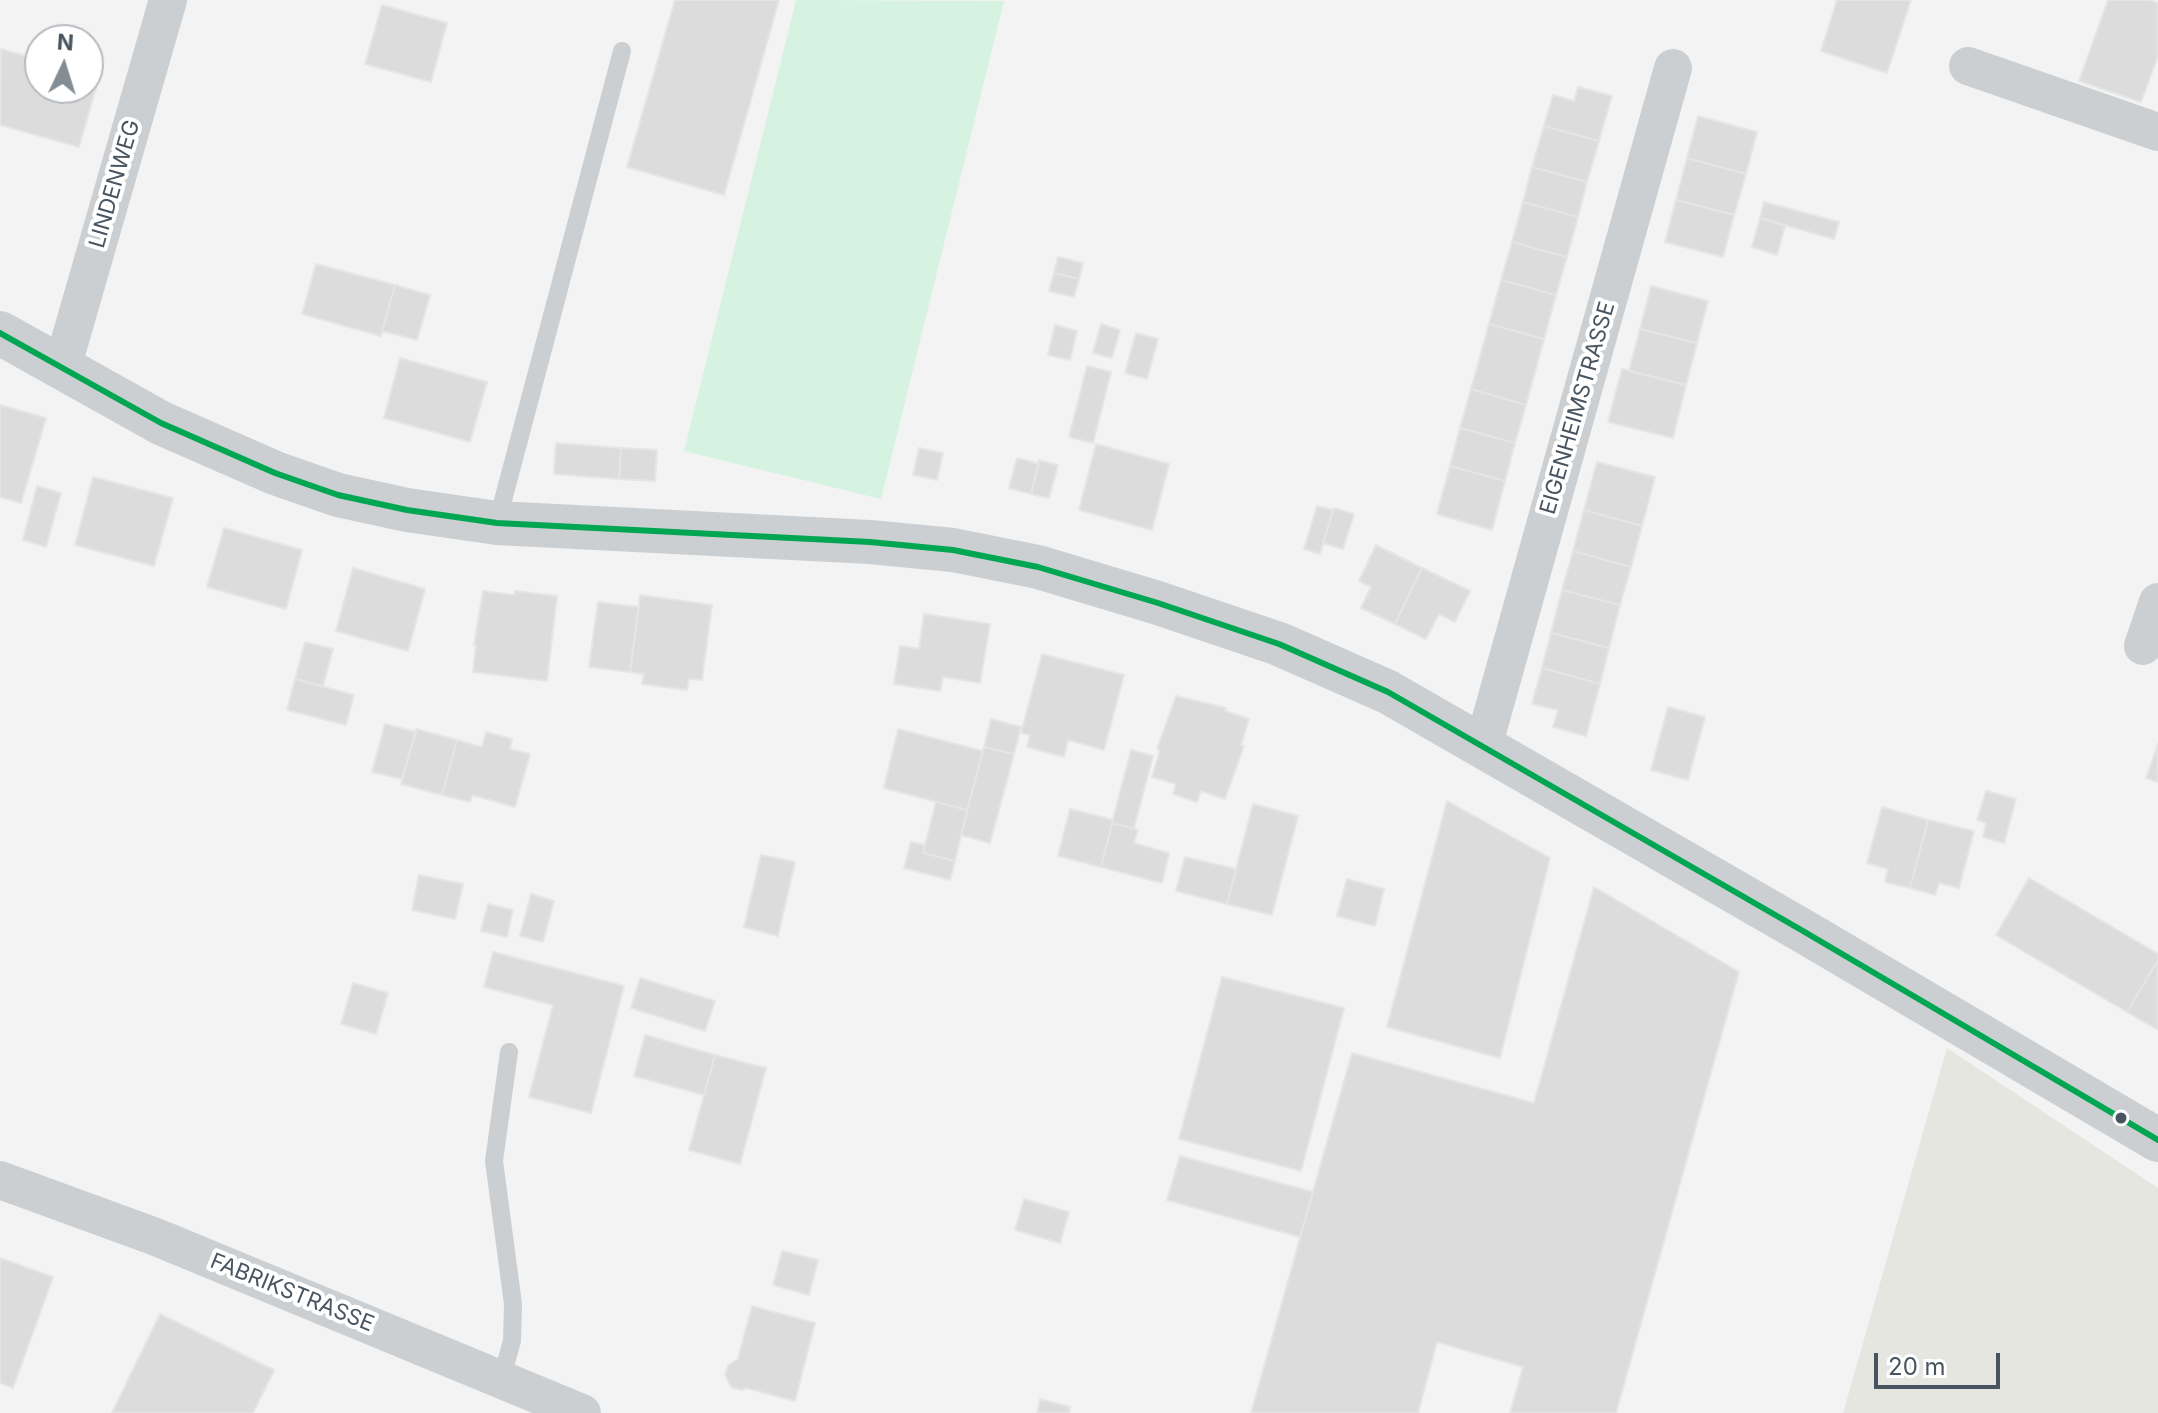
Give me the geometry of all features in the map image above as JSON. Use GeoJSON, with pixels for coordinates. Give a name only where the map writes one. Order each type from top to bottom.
{"type":"FeatureCollection","features":[{"type":"Feature","properties":{"kind":"street","name":"LINDENWEG"},"geometry":{"type":"LineString","coordinates":[[62,368],[168,0]]}},
{"type":"Feature","properties":{"kind":"street"},"geometry":{"type":"LineString","coordinates":[[1968,66],[2158,132]]}},
{"type":"Feature","properties":{"kind":"street","name":"EIGENHEIMSTRASSE"},"geometry":{"type":"LineString","coordinates":[[1483,747],[1673,68]]}},
{"type":"Feature","properties":{"kind":"street"},"geometry":{"type":"LineString","coordinates":[[0,333],[161,423],[275,473],[338,495],[407,510],[497,523],[870,542],[953,550],[1038,567],[1279,644],[1388,692],[1790,923],[2158,1140]]}},
{"type":"Feature","properties":{"kind":"street"},"geometry":{"type":"LineString","coordinates":[[2143,646],[2158,602]]}},
{"type":"Feature","properties":{"kind":"street","name":"FABRIKSTRASSE"},"geometry":{"type":"LineString","coordinates":[[0,1180],[156,1237],[582,1413]]}},
{"type":"Feature","properties":{"kind":"lane"},"geometry":{"type":"LineString","coordinates":[[497,523],[622,51]]}},
{"type":"Feature","properties":{"kind":"lane"},"geometry":{"type":"LineString","coordinates":[[501,1380],[512,1341],[513,1304],[494,1161],[509,1052]]}},
{"type":"Feature","properties":{"kind":"shaded area"},"geometry":{"type":"Polygon","coordinates":[[[1947,1048],[2158,1188],[2158,1413],[1843,1413],[1947,1048]]]}},
{"type":"Feature","properties":{"kind":"green space"},"geometry":{"type":"Polygon","coordinates":[[[796,0],[1004,1],[881,499],[684,451],[796,0]]]}},
{"type":"Feature","properties":{"kind":"building"},"geometry":{"type":"Polygon","coordinates":[[[675,0],[779,0],[724,195],[627,167],[675,0]]]}},
{"type":"Feature","properties":{"kind":"building"},"geometry":{"type":"Polygon","coordinates":[[[1837,0],[1911,0],[1887,73],[1821,51],[1837,0]]]}},
{"type":"Feature","properties":{"kind":"building"},"geometry":{"type":"Polygon","coordinates":[[[2108,0],[2150,0],[2158,3],[2158,56],[2141,102],[2079,81],[2108,0]]]}},
{"type":"Feature","properties":{"kind":"building"},"geometry":{"type":"Polygon","coordinates":[[[382,5],[447,23],[431,82],[365,64],[382,5]]]}},
{"type":"Feature","properties":{"kind":"building"},"geometry":{"type":"Polygon","coordinates":[[[1,49],[24,55],[24,104],[91,104],[79,147],[0,125],[1,49]]]}},
{"type":"Feature","properties":{"kind":"building"},"geometry":{"type":"Polygon","coordinates":[[[1578,87],[1612,96],[1599,141],[1544,126],[1553,95],[1574,101],[1578,87]]]}},
{"type":"Feature","properties":{"kind":"building"},"geometry":{"type":"Polygon","coordinates":[[[1698,116],[1757,132],[1746,174],[1687,158],[1698,116]]]}},
{"type":"Feature","properties":{"kind":"building"},"geometry":{"type":"Polygon","coordinates":[[[1544,126],[1599,141],[1587,182],[1532,167],[1544,126]]]}},
{"type":"Feature","properties":{"kind":"building"},"geometry":{"type":"Polygon","coordinates":[[[1687,158],[1746,174],[1734,215],[1676,200],[1687,158]]]}},
{"type":"Feature","properties":{"kind":"building"},"geometry":{"type":"Polygon","coordinates":[[[1532,167],[1587,182],[1578,217],[1523,202],[1532,167]]]}},
{"type":"Feature","properties":{"kind":"building"},"geometry":{"type":"Polygon","coordinates":[[[1676,200],[1734,215],[1723,257],[1665,242],[1676,200]]]}},
{"type":"Feature","properties":{"kind":"building"},"geometry":{"type":"Polygon","coordinates":[[[1523,202],[1578,217],[1567,257],[1512,242],[1523,202]]]}},
{"type":"Feature","properties":{"kind":"building"},"geometry":{"type":"Polygon","coordinates":[[[1764,202],[1839,222],[1834,239],[1760,218],[1764,202]]]}},
{"type":"Feature","properties":{"kind":"building"},"geometry":{"type":"Polygon","coordinates":[[[1760,218],[1785,226],[1777,255],[1752,247],[1760,218]]]}},
{"type":"Feature","properties":{"kind":"building"},"geometry":{"type":"Polygon","coordinates":[[[1512,242],[1567,257],[1556,295],[1501,280],[1512,242]]]}},
{"type":"Feature","properties":{"kind":"building"},"geometry":{"type":"Polygon","coordinates":[[[1058,257],[1083,263],[1079,279],[1054,273],[1058,257]]]}},
{"type":"Feature","properties":{"kind":"building"},"geometry":{"type":"Polygon","coordinates":[[[316,264],[395,285],[381,336],[302,314],[316,264]]]}},
{"type":"Feature","properties":{"kind":"building"},"geometry":{"type":"Polygon","coordinates":[[[1054,273],[1079,279],[1074,297],[1049,291],[1054,273]]]}},
{"type":"Feature","properties":{"kind":"building"},"geometry":{"type":"Polygon","coordinates":[[[1501,280],[1556,295],[1544,339],[1489,324],[1501,280]]]}},
{"type":"Feature","properties":{"kind":"building"},"geometry":{"type":"Polygon","coordinates":[[[395,285],[430,295],[417,340],[382,331],[395,285]]]}},
{"type":"Feature","properties":{"kind":"building"},"geometry":{"type":"Polygon","coordinates":[[[1651,286],[1708,301],[1697,343],[1640,329],[1651,286]]]}},
{"type":"Feature","properties":{"kind":"building"},"geometry":{"type":"Polygon","coordinates":[[[1101,324],[1120,330],[1112,358],[1093,353],[1101,324]]]}},
{"type":"Feature","properties":{"kind":"building"},"geometry":{"type":"Polygon","coordinates":[[[1489,324],[1544,339],[1526,405],[1471,389],[1489,324]]]}},
{"type":"Feature","properties":{"kind":"building"},"geometry":{"type":"Polygon","coordinates":[[[1055,325],[1077,331],[1070,360],[1048,355],[1055,325]]]}},
{"type":"Feature","properties":{"kind":"building"},"geometry":{"type":"Polygon","coordinates":[[[1640,329],[1697,343],[1686,385],[1629,371],[1640,329]]]}},
{"type":"Feature","properties":{"kind":"building"},"geometry":{"type":"Polygon","coordinates":[[[1136,333],[1158,339],[1147,379],[1125,373],[1136,333]]]}},
{"type":"Feature","properties":{"kind":"building"},"geometry":{"type":"Polygon","coordinates":[[[400,358],[487,382],[470,442],[384,418],[400,358]]]}},
{"type":"Feature","properties":{"kind":"building"},"geometry":{"type":"Polygon","coordinates":[[[1087,366],[1111,372],[1093,443],[1069,437],[1087,366]]]}},
{"type":"Feature","properties":{"kind":"building"},"geometry":{"type":"Polygon","coordinates":[[[1622,369],[1686,385],[1673,438],[1608,422],[1622,369]]]}},
{"type":"Feature","properties":{"kind":"building"},"geometry":{"type":"Polygon","coordinates":[[[1471,389],[1526,405],[1515,443],[1460,428],[1471,389]]]}},
{"type":"Feature","properties":{"kind":"building"},"geometry":{"type":"Polygon","coordinates":[[[0,405],[46,418],[21,503],[0,497],[0,405]]]}},
{"type":"Feature","properties":{"kind":"building"},"geometry":{"type":"Polygon","coordinates":[[[1460,428],[1515,443],[1505,481],[1450,466],[1460,428]]]}},
{"type":"Feature","properties":{"kind":"building"},"geometry":{"type":"Polygon","coordinates":[[[556,443],[621,448],[619,479],[554,474],[556,443]]]}},
{"type":"Feature","properties":{"kind":"building"},"geometry":{"type":"Polygon","coordinates":[[[1096,444],[1169,464],[1152,530],[1079,510],[1096,444]]]}},
{"type":"Feature","properties":{"kind":"building"},"geometry":{"type":"Polygon","coordinates":[[[621,448],[657,450],[655,481],[619,479],[621,448]]]}},
{"type":"Feature","properties":{"kind":"building"},"geometry":{"type":"Polygon","coordinates":[[[919,448],[943,453],[937,480],[913,475],[919,448]]]}},
{"type":"Feature","properties":{"kind":"building"},"geometry":{"type":"Polygon","coordinates":[[[1017,458],[1039,464],[1031,494],[1009,488],[1017,458]]]}},
{"type":"Feature","properties":{"kind":"building"},"geometry":{"type":"Polygon","coordinates":[[[1039,460],[1058,465],[1049,498],[1031,494],[1039,460]]]}},
{"type":"Feature","properties":{"kind":"building"},"geometry":{"type":"Polygon","coordinates":[[[1597,462],[1655,477],[1642,526],[1584,510],[1597,462]]]}},
{"type":"Feature","properties":{"kind":"building"},"geometry":{"type":"Polygon","coordinates":[[[1450,466],[1505,481],[1492,530],[1437,514],[1450,466]]]}},
{"type":"Feature","properties":{"kind":"building"},"geometry":{"type":"Polygon","coordinates":[[[93,477],[173,498],[154,566],[75,545],[93,477]]]}},
{"type":"Feature","properties":{"kind":"building"},"geometry":{"type":"Polygon","coordinates":[[[37,486],[61,493],[46,547],[23,540],[37,486]]]}},
{"type":"Feature","properties":{"kind":"building"},"geometry":{"type":"Polygon","coordinates":[[[1317,506],[1333,510],[1320,554],[1304,549],[1317,506]]]}},
{"type":"Feature","properties":{"kind":"building"},"geometry":{"type":"Polygon","coordinates":[[[1334,508],[1354,514],[1343,549],[1323,543],[1334,508]]]}},
{"type":"Feature","properties":{"kind":"building"},"geometry":{"type":"Polygon","coordinates":[[[1584,510],[1642,526],[1631,567],[1573,551],[1584,510]]]}},
{"type":"Feature","properties":{"kind":"building"},"geometry":{"type":"Polygon","coordinates":[[[224,528],[302,550],[286,609],[207,587],[224,528]]]}},
{"type":"Feature","properties":{"kind":"building"},"geometry":{"type":"Polygon","coordinates":[[[1376,545],[1422,568],[1395,624],[1361,608],[1371,587],[1359,581],[1376,545]]]}},
{"type":"Feature","properties":{"kind":"building"},"geometry":{"type":"Polygon","coordinates":[[[1573,551],[1631,567],[1620,605],[1562,590],[1573,551]]]}},
{"type":"Feature","properties":{"kind":"building"},"geometry":{"type":"Polygon","coordinates":[[[353,568],[425,589],[408,651],[336,631],[353,568]]]}},
{"type":"Feature","properties":{"kind":"building"},"geometry":{"type":"Polygon","coordinates":[[[1422,568],[1470,591],[1455,622],[1439,614],[1426,639],[1395,624],[1422,568]]]}},
{"type":"Feature","properties":{"kind":"building"},"geometry":{"type":"Polygon","coordinates":[[[1562,590],[1620,605],[1609,648],[1551,633],[1562,590]]]}},
{"type":"Feature","properties":{"kind":"building"},"geometry":{"type":"Polygon","coordinates":[[[483,591],[557,596],[547,681],[473,672],[483,591]]]}},
{"type":"Feature","properties":{"kind":"building"},"geometry":{"type":"Polygon","coordinates":[[[640,595],[712,605],[702,680],[689,679],[687,690],[642,684],[644,674],[630,672],[640,595]]]}},
{"type":"Feature","properties":{"kind":"building"},"geometry":{"type":"Polygon","coordinates":[[[598,602],[639,607],[630,672],[589,667],[598,602]]]}},
{"type":"Feature","properties":{"kind":"building"},"geometry":{"type":"Polygon","coordinates":[[[924,614],[990,624],[980,683],[943,677],[940,691],[894,684],[900,646],[919,649],[924,614]]]}},
{"type":"Feature","properties":{"kind":"building"},"geometry":{"type":"Polygon","coordinates":[[[1551,633],[1609,648],[1600,684],[1542,668],[1551,633]]]}},
{"type":"Feature","properties":{"kind":"building"},"geometry":{"type":"Polygon","coordinates":[[[305,642],[333,649],[323,686],[295,679],[305,642]]]}},
{"type":"Feature","properties":{"kind":"building"},"geometry":{"type":"Polygon","coordinates":[[[1042,654],[1124,675],[1104,750],[1068,740],[1064,757],[1027,747],[1030,735],[1021,733],[1042,654]]]}},
{"type":"Feature","properties":{"kind":"building"},"geometry":{"type":"Polygon","coordinates":[[[1542,668],[1600,684],[1586,736],[1553,727],[1558,710],[1532,704],[1542,668]]]}},
{"type":"Feature","properties":{"kind":"building"},"geometry":{"type":"Polygon","coordinates":[[[295,679],[354,695],[346,725],[287,710],[295,679]]]}},
{"type":"Feature","properties":{"kind":"building"},"geometry":{"type":"Polygon","coordinates":[[[1176,696],[1226,708],[1225,711],[1249,719],[1241,745],[1244,746],[1225,799],[1201,791],[1197,802],[1173,794],[1176,784],[1152,777],[1160,750],[1157,749],[1176,696]]]}},
{"type":"Feature","properties":{"kind":"building"},"geometry":{"type":"Polygon","coordinates":[[[1668,707],[1705,717],[1688,780],[1651,770],[1668,707]]]}},
{"type":"Feature","properties":{"kind":"building"},"geometry":{"type":"Polygon","coordinates":[[[991,719],[1021,727],[1014,754],[984,747],[991,719]]]}},
{"type":"Feature","properties":{"kind":"building"},"geometry":{"type":"Polygon","coordinates":[[[385,724],[416,732],[402,779],[372,772],[385,724]]]}},
{"type":"Feature","properties":{"kind":"building"},"geometry":{"type":"Polygon","coordinates":[[[416,729],[457,740],[442,795],[401,784],[416,729]]]}},
{"type":"Feature","properties":{"kind":"building"},"geometry":{"type":"Polygon","coordinates":[[[898,729],[983,751],[967,810],[884,788],[898,729]]]}},
{"type":"Feature","properties":{"kind":"building"},"geometry":{"type":"Polygon","coordinates":[[[486,732],[512,739],[510,749],[530,754],[515,807],[472,795],[470,802],[442,795],[457,740],[482,747],[486,732]]]}},
{"type":"Feature","properties":{"kind":"building"},"geometry":{"type":"Polygon","coordinates":[[[2158,744],[2158,782],[2146,778],[2158,744]]]}},
{"type":"Feature","properties":{"kind":"building"},"geometry":{"type":"Polygon","coordinates":[[[984,747],[1014,754],[990,843],[961,835],[984,747]]]}},
{"type":"Feature","properties":{"kind":"building"},"geometry":{"type":"Polygon","coordinates":[[[1131,750],[1153,756],[1134,828],[1112,823],[1131,750]]]}},
{"type":"Feature","properties":{"kind":"building"},"geometry":{"type":"Polygon","coordinates":[[[1986,791],[2016,799],[2004,843],[1983,837],[1986,823],[1977,820],[1986,791]]]}},
{"type":"Feature","properties":{"kind":"building"},"geometry":{"type":"Polygon","coordinates":[[[1447,801],[1550,858],[1500,1058],[1387,1027],[1447,801]]]}},
{"type":"Feature","properties":{"kind":"building"},"geometry":{"type":"Polygon","coordinates":[[[936,802],[967,810],[955,861],[923,853],[936,802]]]}},
{"type":"Feature","properties":{"kind":"building"},"geometry":{"type":"Polygon","coordinates":[[[1253,804],[1298,816],[1272,915],[1227,904],[1253,804]]]}},
{"type":"Feature","properties":{"kind":"building"},"geometry":{"type":"Polygon","coordinates":[[[1882,807],[1928,820],[1910,888],[1885,882],[1888,869],[1867,863],[1882,807]]]}},
{"type":"Feature","properties":{"kind":"building"},"geometry":{"type":"Polygon","coordinates":[[[1070,809],[1113,820],[1101,867],[1058,856],[1070,809]]]}},
{"type":"Feature","properties":{"kind":"building"},"geometry":{"type":"Polygon","coordinates":[[[1928,820],[1974,831],[1959,888],[1939,883],[1935,895],[1910,888],[1928,820]]]}},
{"type":"Feature","properties":{"kind":"building"},"geometry":{"type":"Polygon","coordinates":[[[1112,823],[1138,830],[1134,843],[1169,853],[1162,883],[1101,867],[1112,823]]]}},
{"type":"Feature","properties":{"kind":"building"},"geometry":{"type":"Polygon","coordinates":[[[911,842],[925,845],[923,853],[955,861],[950,880],[904,868],[911,842]]]}},
{"type":"Feature","properties":{"kind":"building"},"geometry":{"type":"Polygon","coordinates":[[[761,855],[795,862],[778,936],[744,927],[761,855]]]}},
{"type":"Feature","properties":{"kind":"building"},"geometry":{"type":"Polygon","coordinates":[[[1185,857],[1236,869],[1227,904],[1176,891],[1185,857]]]}},
{"type":"Feature","properties":{"kind":"building"},"geometry":{"type":"Polygon","coordinates":[[[419,875],[463,884],[455,919],[412,910],[419,875]]]}},
{"type":"Feature","properties":{"kind":"building"},"geometry":{"type":"Polygon","coordinates":[[[2029,878],[2158,954],[2158,960],[2127,1012],[1996,935],[2029,878]]]}},
{"type":"Feature","properties":{"kind":"building"},"geometry":{"type":"Polygon","coordinates":[[[1347,879],[1384,889],[1375,926],[1337,916],[1347,879]]]}},
{"type":"Feature","properties":{"kind":"building"},"geometry":{"type":"Polygon","coordinates":[[[1594,887],[1739,972],[1616,1413],[1510,1413],[1523,1367],[1437,1342],[1418,1413],[1251,1413],[1352,1053],[1534,1103],[1594,887]]]}},
{"type":"Feature","properties":{"kind":"building"},"geometry":{"type":"Polygon","coordinates":[[[531,894],[554,901],[543,942],[520,936],[531,894]]]}},
{"type":"Feature","properties":{"kind":"building"},"geometry":{"type":"Polygon","coordinates":[[[488,904],[513,910],[507,937],[481,931],[488,904]]]}},
{"type":"Feature","properties":{"kind":"building"},"geometry":{"type":"Polygon","coordinates":[[[493,952],[624,986],[591,1113],[529,1097],[553,1005],[484,987],[493,952]]]}},
{"type":"Feature","properties":{"kind":"building"},"geometry":{"type":"Polygon","coordinates":[[[2158,960],[2158,1030],[2127,1012],[2158,960]]]}},
{"type":"Feature","properties":{"kind":"building"},"geometry":{"type":"Polygon","coordinates":[[[1222,977],[1344,1008],[1301,1171],[1179,1139],[1222,977]]]}},
{"type":"Feature","properties":{"kind":"building"},"geometry":{"type":"Polygon","coordinates":[[[640,978],[715,1001],[705,1031],[631,1008],[640,978]]]}},
{"type":"Feature","properties":{"kind":"building"},"geometry":{"type":"Polygon","coordinates":[[[353,983],[388,993],[376,1034],[341,1024],[353,983]]]}},
{"type":"Feature","properties":{"kind":"building"},"geometry":{"type":"Polygon","coordinates":[[[645,1035],[715,1055],[704,1095],[634,1076],[645,1035]]]}},
{"type":"Feature","properties":{"kind":"building"},"geometry":{"type":"Polygon","coordinates":[[[715,1055],[766,1068],[740,1164],[689,1150],[715,1055]]]}},
{"type":"Feature","properties":{"kind":"building"},"geometry":{"type":"Polygon","coordinates":[[[1180,1156],[1313,1192],[1300,1237],[1167,1200],[1180,1156]]]}},
{"type":"Feature","properties":{"kind":"building"},"geometry":{"type":"Polygon","coordinates":[[[1024,1199],[1069,1212],[1060,1243],[1015,1230],[1024,1199]]]}},
{"type":"Feature","properties":{"kind":"building"},"geometry":{"type":"Polygon","coordinates":[[[782,1251],[818,1260],[809,1295],[773,1285],[782,1251]]]}},
{"type":"Feature","properties":{"kind":"building"},"geometry":{"type":"Polygon","coordinates":[[[0,1258],[53,1277],[13,1388],[0,1383],[0,1258]]]}},
{"type":"Feature","properties":{"kind":"building"},"geometry":{"type":"Polygon","coordinates":[[[752,1306],[815,1323],[795,1401],[746,1388],[732,1388],[725,1375],[728,1365],[738,1359],[752,1306]]]}},
{"type":"Feature","properties":{"kind":"building"},"geometry":{"type":"Polygon","coordinates":[[[160,1314],[274,1370],[253,1413],[112,1413],[160,1314]]]}},
{"type":"Feature","properties":{"kind":"building"},"geometry":{"type":"Polygon","coordinates":[[[1040,1399],[1070,1407],[1069,1413],[1037,1413],[1040,1399]]]}},
{"type":"Feature","properties":{"kind":"transit line"},"geometry":{"type":"LineString","coordinates":[[0,333],[161,423],[275,473],[338,495],[407,510],[497,523],[870,542],[953,550],[1038,567],[1279,644],[1388,692],[2158,1140]]}}]}
